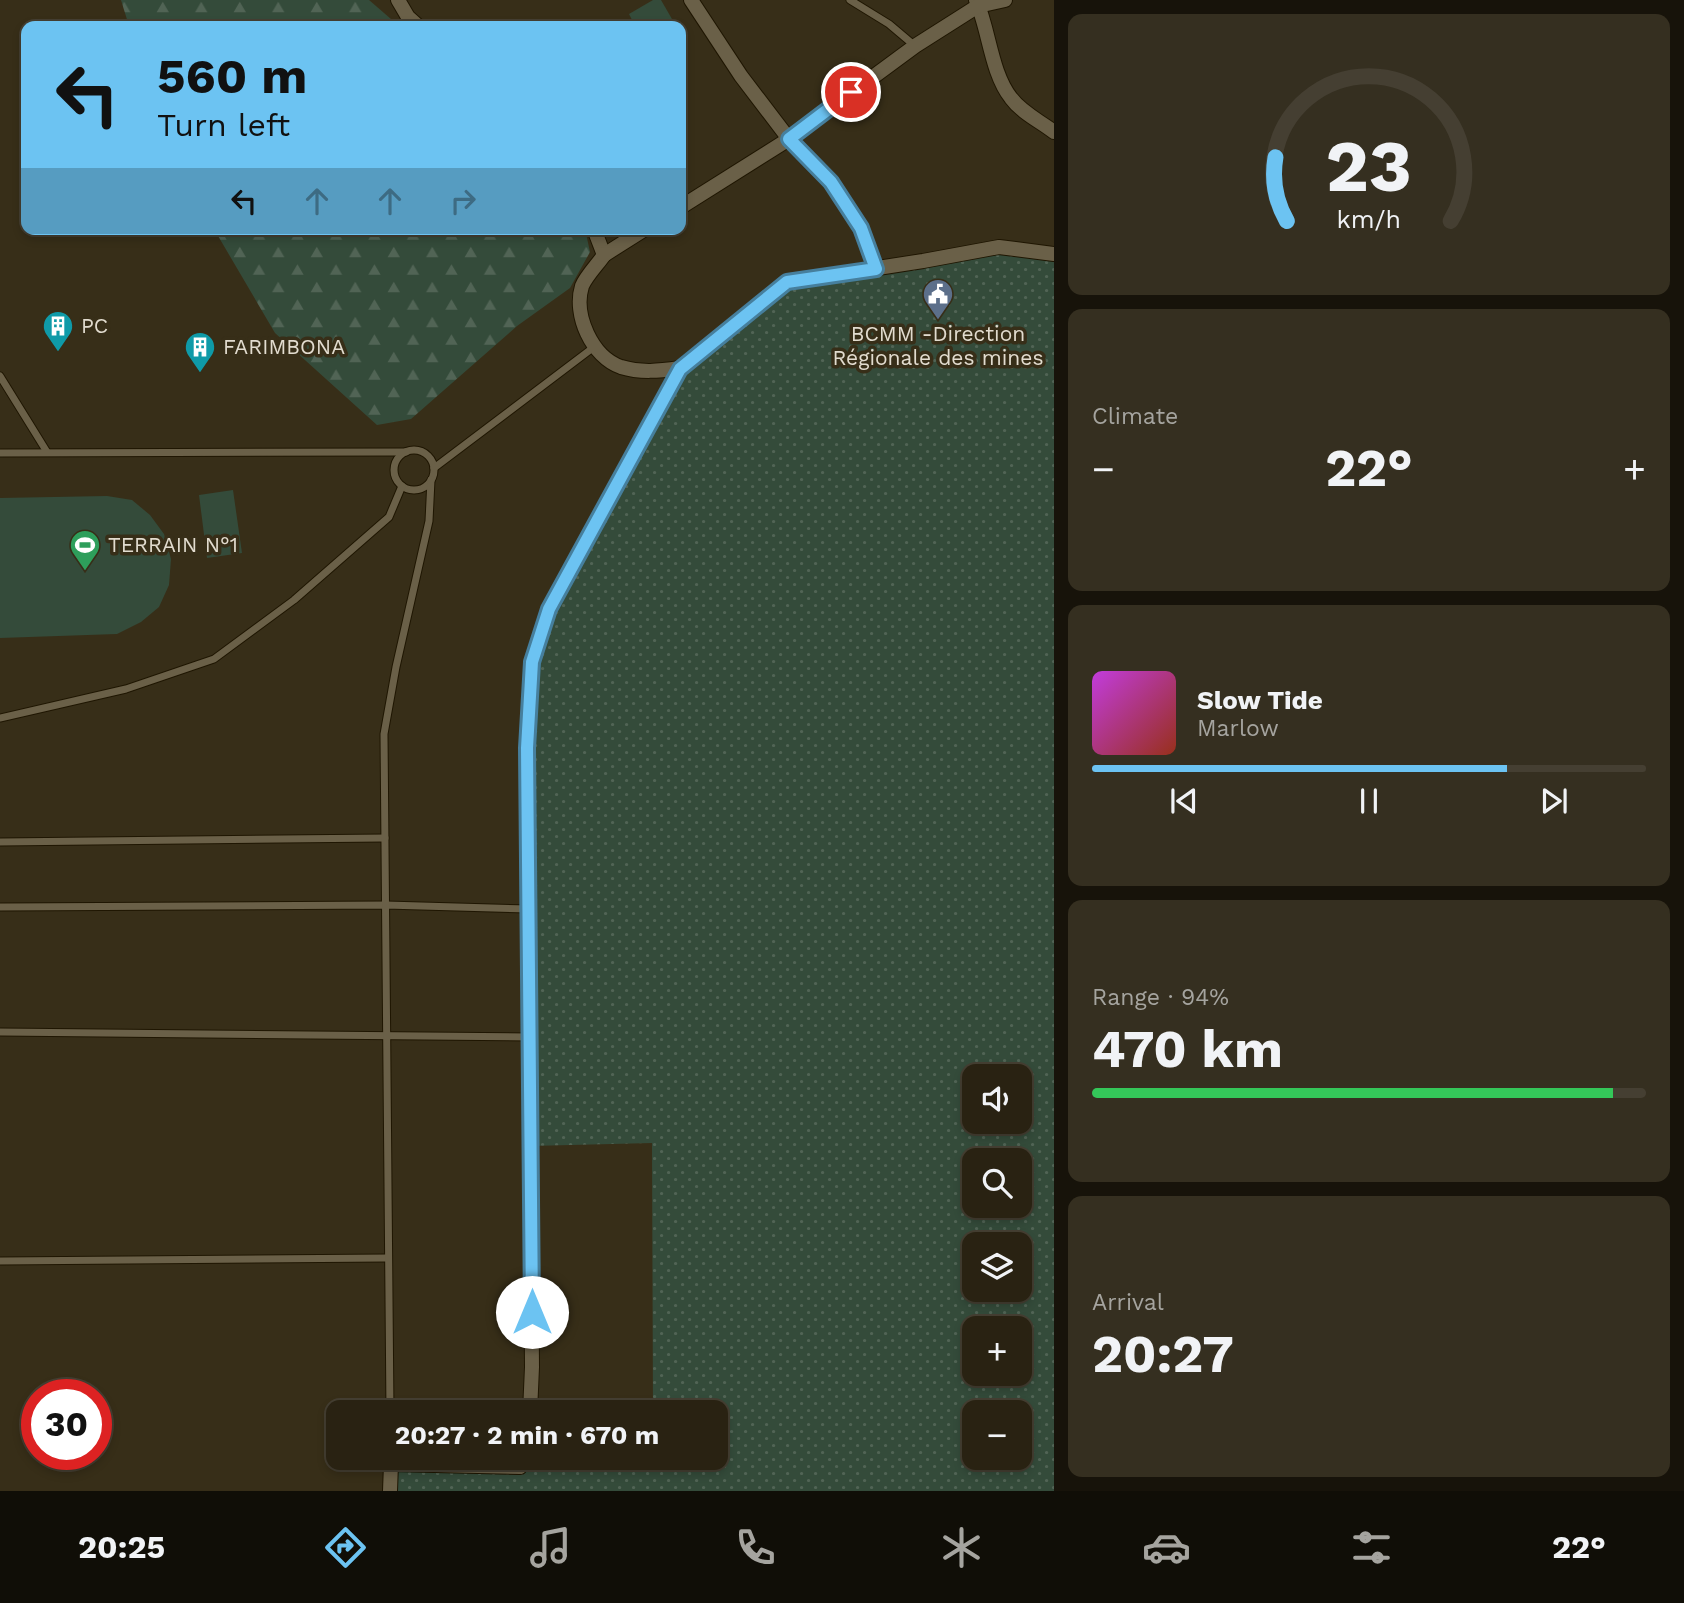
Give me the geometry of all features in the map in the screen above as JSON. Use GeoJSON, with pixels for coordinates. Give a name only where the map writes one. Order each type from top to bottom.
{"type":"FeatureCollection","features":[{"type":"Feature","properties":{"kind":"street"},"geometry":{"type":"LineString","coordinates":[[398,0],[412,21]]}},
{"type":"Feature","properties":{"kind":"street"},"geometry":{"type":"LineString","coordinates":[[691,0],[741,76],[789,139],[831,182],[861,228],[876,269]]}},
{"type":"Feature","properties":{"kind":"street"},"geometry":{"type":"LineString","coordinates":[[686,204],[789,139],[977,3],[1005,0]]}},
{"type":"Feature","properties":{"kind":"street"},"geometry":{"type":"LineString","coordinates":[[977,3],[1009,97],[1021,109],[1054,132]]}},
{"type":"Feature","properties":{"kind":"street"},"geometry":{"type":"LineString","coordinates":[[596,235],[604,255]]}},
{"type":"Feature","properties":{"kind":"street"},"geometry":{"type":"LineString","coordinates":[[636,235],[604,255],[582,286],[581,321],[594,347],[618,366],[651,373],[680,369]]}},
{"type":"Feature","properties":{"kind":"street"},"geometry":{"type":"LineString","coordinates":[[531,1400],[527,748],[532,662],[549,609],[680,369],[787,282],[999,247],[1054,254]]}},
{"type":"Feature","properties":{"kind":"street"},"geometry":{"type":"LineString","coordinates":[[390,1491],[391,1470]]}},
{"type":"Feature","properties":{"kind":"lane"},"geometry":{"type":"LineString","coordinates":[[850,0],[889,24],[915,46]]}},
{"type":"Feature","properties":{"kind":"lane"},"geometry":{"type":"LineString","coordinates":[[434,468],[594,347]]}},
{"type":"Feature","properties":{"kind":"lane"},"geometry":{"type":"LineString","coordinates":[[0,376],[47,452]]}},
{"type":"Feature","properties":{"kind":"lane"},"geometry":{"type":"LineString","coordinates":[[0,453],[418,451],[429,456],[434,468],[429,521],[396,667],[384,734],[390,1400]]}},
{"type":"Feature","properties":{"kind":"lane"},"geometry":{"type":"LineString","coordinates":[[406,452],[394,468],[402,486],[415,490],[427,485],[431,480]]}},
{"type":"Feature","properties":{"kind":"lane"},"geometry":{"type":"LineString","coordinates":[[0,718],[126,689],[214,659],[294,600],[389,517],[402,486]]}},
{"type":"Feature","properties":{"kind":"lane"},"geometry":{"type":"LineString","coordinates":[[0,842],[385,838]]}},
{"type":"Feature","properties":{"kind":"lane"},"geometry":{"type":"LineString","coordinates":[[0,907],[386,905],[528,909]]}},
{"type":"Feature","properties":{"kind":"lane"},"geometry":{"type":"LineString","coordinates":[[0,1032],[529,1037]]}},
{"type":"Feature","properties":{"kind":"lane"},"geometry":{"type":"LineString","coordinates":[[0,1261],[387,1258]]}},
{"type":"Feature","properties":{"kind":"green space"},"geometry":{"type":"Polygon","coordinates":[[[121,0],[369,0],[393,21],[127,21],[121,0]]]}},
{"type":"Feature","properties":{"kind":"green space"},"geometry":{"type":"Polygon","coordinates":[[[653,0],[661,0],[673,21],[632,21],[629,14],[653,0]]]}},
{"type":"Feature","properties":{"kind":"green space"},"geometry":{"type":"Polygon","coordinates":[[[218,235],[586,235],[590,252],[570,288],[517,326],[411,419],[377,425],[275,333],[218,235]]]}},
{"type":"Feature","properties":{"kind":"green space"},"geometry":{"type":"Polygon","coordinates":[[[999,247],[1054,254],[1054,1491],[390,1491],[391,1470],[728,1470],[728,1400],[653,1400],[652,1143],[530,1146],[532,662],[549,609],[680,368],[787,282],[999,247]]]}},
{"type":"Feature","properties":{"kind":"green space"},"geometry":{"type":"Polygon","coordinates":[[[233,490],[242,553],[207,558],[199,495],[233,490]]]}},
{"type":"Feature","properties":{"kind":"green space","name":"TERRAIN N°1"},"geometry":{"type":"Polygon","coordinates":[[[107,496],[132,500],[150,515],[164,534],[171,559],[169,585],[159,607],[141,622],[117,634],[0,638],[0,498],[107,496]]]}},
{"type":"Feature","properties":{"kind":"place","name":"BCMM -Direction Régionale des mines"},"geometry":{"type":"Point","coordinates":[938,321]}},
{"type":"Feature","properties":{"kind":"place","name":"PC"},"geometry":{"type":"Point","coordinates":[58,353]}},
{"type":"Feature","properties":{"kind":"place","name":"FARIMBONA"},"geometry":{"type":"Point","coordinates":[200,374]}},
{"type":"Feature","properties":{"kind":"place","name":"TERRAIN N°1"},"geometry":{"type":"Point","coordinates":[85,572]}},
{"type":"Feature","properties":{"kind":"route"},"geometry":{"type":"LineString","coordinates":[[532,1312],[527,748],[532,662],[549,609],[680,369],[787,282],[876,269],[861,228],[831,182],[789,139],[851,92]]}}]}
